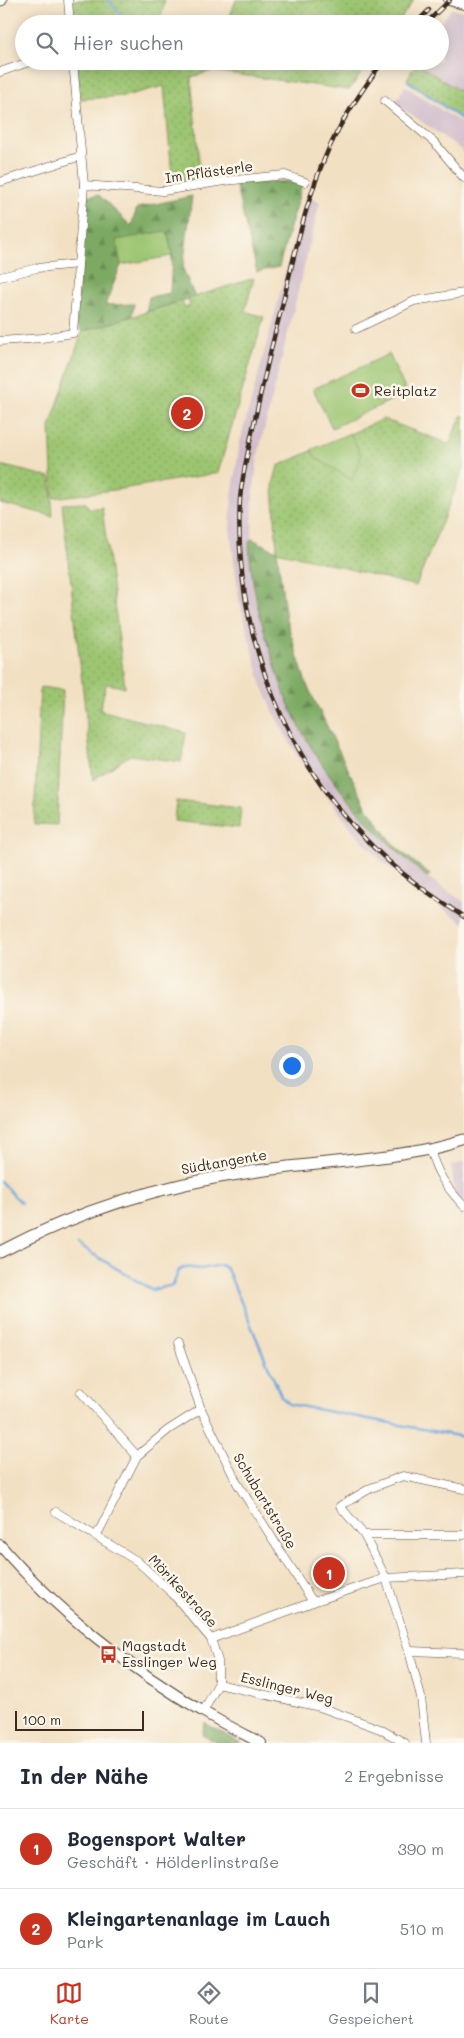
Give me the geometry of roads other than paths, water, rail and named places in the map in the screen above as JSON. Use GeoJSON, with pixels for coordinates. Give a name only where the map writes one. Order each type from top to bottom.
{"type":"FeatureCollection","features":[{"type":"Feature","properties":{"kind":"main road","name":"Südtangente"},"geometry":{"type":"LineString","coordinates":[[0,1252],[44,1230],[162,1189],[252,1171],[366,1159],[430,1149],[464,1140]]}},
{"type":"Feature","properties":{"kind":"street"},"geometry":{"type":"LineString","coordinates":[[68,0],[69,15]]}},
{"type":"Feature","properties":{"kind":"street"},"geometry":{"type":"LineString","coordinates":[[449,0],[464,4]]}},
{"type":"Feature","properties":{"kind":"street"},"geometry":{"type":"LineString","coordinates":[[0,72],[15,67]]}},
{"type":"Feature","properties":{"kind":"street"},"geometry":{"type":"LineString","coordinates":[[0,341],[42,338],[73,332],[84,185],[74,70]]}},
{"type":"Feature","properties":{"kind":"street"},"geometry":{"type":"LineString","coordinates":[[385,101],[434,142],[464,178]]}},
{"type":"Feature","properties":{"kind":"street"},"geometry":{"type":"LineString","coordinates":[[0,182],[81,156]]}},
{"type":"Feature","properties":{"kind":"street","name":"Im Pflästerle"},"geometry":{"type":"LineString","coordinates":[[84,185],[163,191],[224,181],[285,175],[305,182]]}},
{"type":"Feature","properties":{"kind":"street"},"geometry":{"type":"LineString","coordinates":[[0,277],[37,268],[78,264]]}},
{"type":"Feature","properties":{"kind":"street"},"geometry":{"type":"LineString","coordinates":[[356,329],[414,301],[464,293]]}},
{"type":"Feature","properties":{"kind":"street"},"geometry":{"type":"LineString","coordinates":[[430,1149],[435,1168],[451,1192],[464,1206]]}},
{"type":"Feature","properties":{"kind":"street","name":"Schubartstraße"},"geometry":{"type":"LineString","coordinates":[[178,1344],[201,1409],[237,1483],[313,1602]]}},
{"type":"Feature","properties":{"kind":"street"},"geometry":{"type":"LineString","coordinates":[[81,1392],[137,1456]]}},
{"type":"Feature","properties":{"kind":"street"},"geometry":{"type":"LineString","coordinates":[[96,1535],[137,1456],[168,1430],[201,1409]]}},
{"type":"Feature","properties":{"kind":"street"},"geometry":{"type":"LineString","coordinates":[[426,1743],[421,1697],[386,1578],[364,1535],[340,1506],[371,1488],[402,1476],[464,1489]]}},
{"type":"Feature","properties":{"kind":"street","name":"Mörikestraße"},"geometry":{"type":"LineString","coordinates":[[56,1512],[137,1561],[173,1594],[211,1639],[218,1661],[218,1684],[203,1712]]}},
{"type":"Feature","properties":{"kind":"street"},"geometry":{"type":"LineString","coordinates":[[364,1535],[464,1535]]}},
{"type":"Feature","properties":{"kind":"street"},"geometry":{"type":"LineString","coordinates":[[0,1545],[53,1599],[86,1629],[140,1670],[203,1712],[261,1743]]}},
{"type":"Feature","properties":{"kind":"street"},"geometry":{"type":"LineString","coordinates":[[211,1639],[386,1578],[464,1574]]}},
{"type":"Feature","properties":{"kind":"street"},"geometry":{"type":"LineString","coordinates":[[409,1651],[464,1653]]}},
{"type":"Feature","properties":{"kind":"street","name":"Esslinger Weg"},"geometry":{"type":"LineString","coordinates":[[218,1684],[320,1707],[380,1729],[404,1743]]}},
{"type":"Feature","properties":{"kind":"waterway"},"geometry":{"type":"LineString","coordinates":[[108,0],[121,15]]}},
{"type":"Feature","properties":{"kind":"waterway"},"geometry":{"type":"LineString","coordinates":[[408,81],[464,121]]}},
{"type":"Feature","properties":{"kind":"waterway"},"geometry":{"type":"LineString","coordinates":[[0,1181],[21,1203]]}},
{"type":"Feature","properties":{"kind":"waterway"},"geometry":{"type":"LineString","coordinates":[[78,1245],[152,1290],[173,1285],[179,1270],[184,1267],[201,1269],[221,1265],[227,1269],[281,1396],[289,1404],[464,1437]]}},
{"type":"Feature","properties":{"kind":"railway"},"geometry":{"type":"LineString","coordinates":[[434,15],[450,0]]}},
{"type":"Feature","properties":{"kind":"railway"},"geometry":{"type":"LineString","coordinates":[[424,15],[429,10]]}},
{"type":"Feature","properties":{"kind":"railway"},"geometry":{"type":"LineString","coordinates":[[377,70],[341,124],[326,155],[309,200],[268,360],[251,437],[240,499],[240,549],[246,599],[257,648],[273,696],[294,741],[320,783],[351,823],[395,867],[424,890],[464,917]]}},
{"type":"Feature","properties":{"kind":"place","name":"Reitplatz"},"geometry":{"type":"Point","coordinates":[360,391]}},
{"type":"Feature","properties":{"kind":"place","name":"Kleingartenanlage im Lauch"},"geometry":{"type":"Point","coordinates":[187,413]}},
{"type":"Feature","properties":{"kind":"place","name":"Bogensport Walter"},"geometry":{"type":"Point","coordinates":[329,1573]}},
{"type":"Feature","properties":{"kind":"place","name":"Magstadt Esslinger Weg"},"geometry":{"type":"Point","coordinates":[108,1654]}}]}
